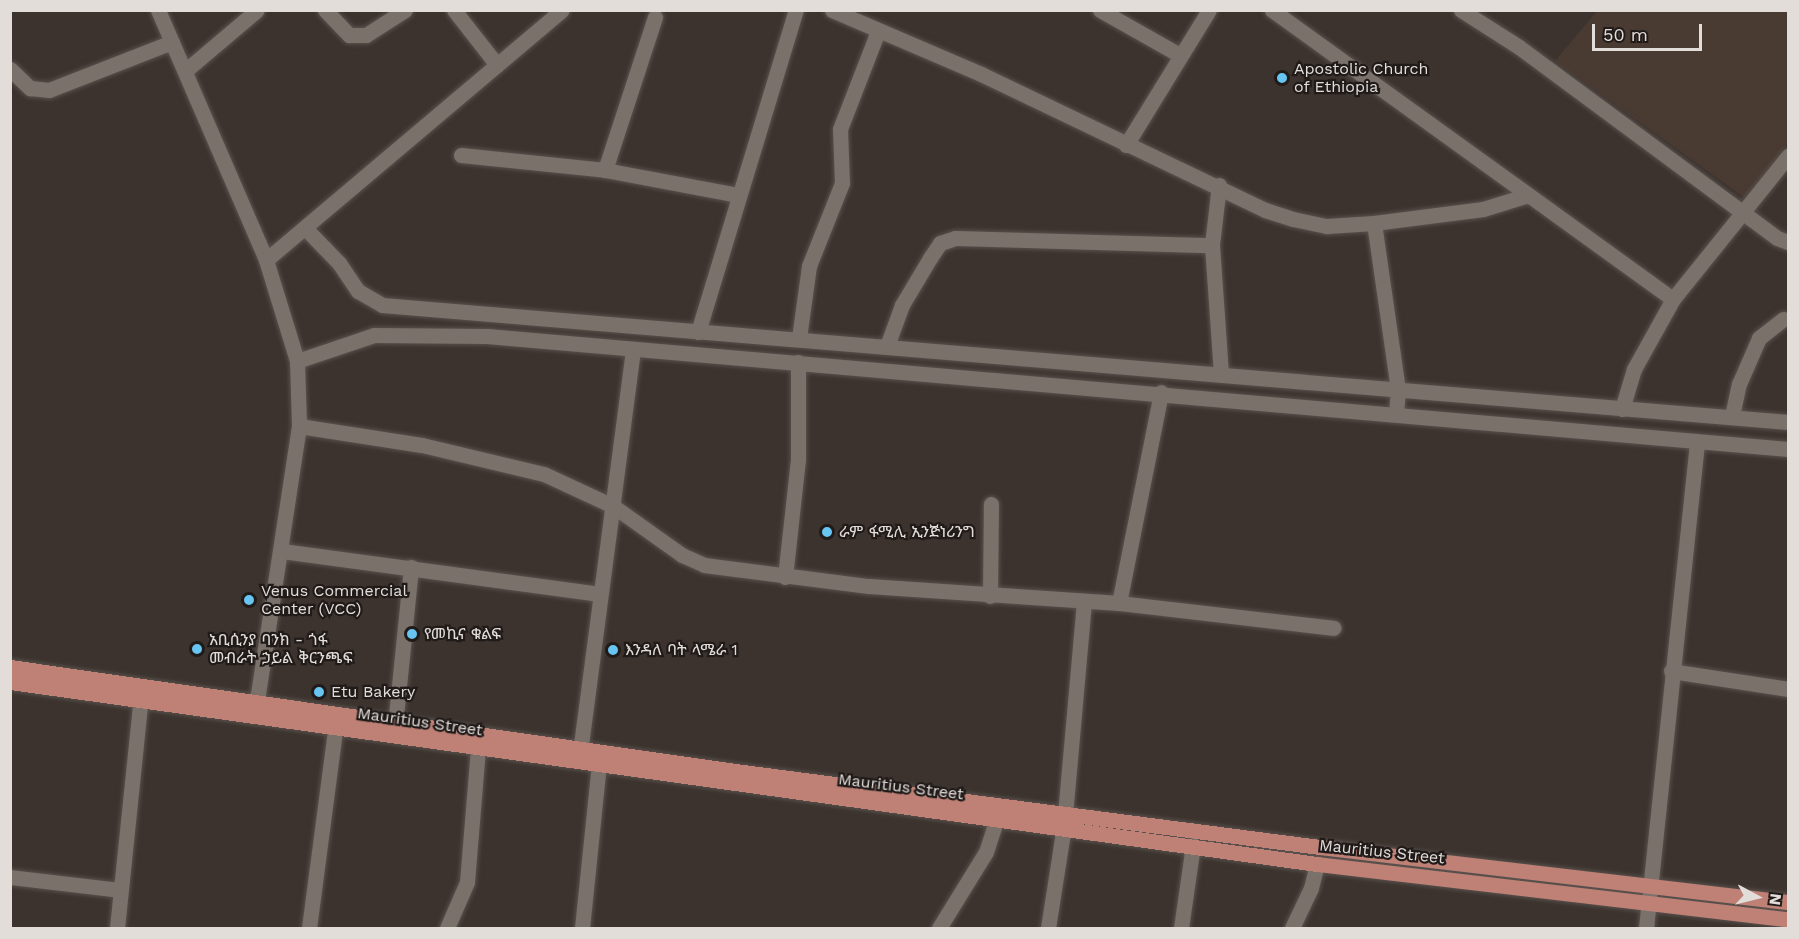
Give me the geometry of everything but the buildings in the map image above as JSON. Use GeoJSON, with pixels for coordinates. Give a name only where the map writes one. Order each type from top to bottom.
{"type":"FeatureCollection","features":[{"type":"Feature","properties":{"kind":"main road","name":"Mauritius Street"},"geometry":{"type":"LineString","coordinates":[[10,667],[337,712],[478,748],[578,764],[600,758]]}},
{"type":"Feature","properties":{"kind":"main road","name":"Mauritius Street"},"geometry":{"type":"LineString","coordinates":[[10,682],[336,729],[394,728],[581,747],[600,758],[999,810],[1652,884],[1788,902]]}},
{"type":"Feature","properties":{"kind":"main road","name":"Mauritius Street"},"geometry":{"type":"LineString","coordinates":[[1064,818],[1193,845],[1317,864],[1788,919]]}},
{"type":"Feature","properties":{"kind":"street"},"geometry":{"type":"LineString","coordinates":[[158,10],[266,260],[297,361],[299,426],[282,551],[254,718]]}},
{"type":"Feature","properties":{"kind":"street"},"geometry":{"type":"LineString","coordinates":[[185,71],[257,10]]}},
{"type":"Feature","properties":{"kind":"street"},"geometry":{"type":"LineString","coordinates":[[325,10],[349,35],[366,35],[405,10]]}},
{"type":"Feature","properties":{"kind":"street"},"geometry":{"type":"LineString","coordinates":[[454,10],[497,65]]}},
{"type":"Feature","properties":{"kind":"street"},"geometry":{"type":"LineString","coordinates":[[266,260],[306,229],[562,10]]}},
{"type":"Feature","properties":{"kind":"street"},"geometry":{"type":"LineString","coordinates":[[698,332],[796,10]]}},
{"type":"Feature","properties":{"kind":"street"},"geometry":{"type":"LineString","coordinates":[[832,10],[981,74],[1126,145],[1219,185],[1265,210],[1293,219],[1327,226],[1374,223],[1483,209],[1525,196]]}},
{"type":"Feature","properties":{"kind":"street"},"geometry":{"type":"LineString","coordinates":[[1100,10],[1180,55]]}},
{"type":"Feature","properties":{"kind":"street"},"geometry":{"type":"LineString","coordinates":[[1126,145],[1209,10]]}},
{"type":"Feature","properties":{"kind":"street"},"geometry":{"type":"LineString","coordinates":[[1272,10],[1525,196],[1673,299]]}},
{"type":"Feature","properties":{"kind":"street"},"geometry":{"type":"LineString","coordinates":[[1461,10],[1519,47],[1745,214],[1788,242]]}},
{"type":"Feature","properties":{"kind":"street"},"geometry":{"type":"LineString","coordinates":[[605,170],[655,17]]}},
{"type":"Feature","properties":{"kind":"street"},"geometry":{"type":"LineString","coordinates":[[799,338],[809,266],[842,183],[840,129],[878,31]]}},
{"type":"Feature","properties":{"kind":"street"},"geometry":{"type":"LineString","coordinates":[[10,69],[30,88],[49,90],[172,42]]}},
{"type":"Feature","properties":{"kind":"street"},"geometry":{"type":"LineString","coordinates":[[461,155],[605,170],[739,195]]}},
{"type":"Feature","properties":{"kind":"street"},"geometry":{"type":"LineString","coordinates":[[1622,409],[1634,369],[1673,299],[1745,214],[1788,156]]}},
{"type":"Feature","properties":{"kind":"street"},"geometry":{"type":"LineString","coordinates":[[1219,185],[1212,245],[1221,375]]}},
{"type":"Feature","properties":{"kind":"street"},"geometry":{"type":"LineString","coordinates":[[1374,223],[1398,390],[1396,414]]}},
{"type":"Feature","properties":{"kind":"street"},"geometry":{"type":"LineString","coordinates":[[306,229],[339,263],[358,291],[382,305],[1788,422]]}},
{"type":"Feature","properties":{"kind":"street"},"geometry":{"type":"LineString","coordinates":[[887,346],[902,305],[930,258],[940,243],[955,238],[1212,245]]}},
{"type":"Feature","properties":{"kind":"street"},"geometry":{"type":"LineString","coordinates":[[1732,416],[1755,346],[1768,328],[1783,319]]}},
{"type":"Feature","properties":{"kind":"street"},"geometry":{"type":"LineString","coordinates":[[744,334],[744,357]]}},
{"type":"Feature","properties":{"kind":"street"},"geometry":{"type":"LineString","coordinates":[[297,361],[374,335],[487,336],[633,350],[744,357],[1161,392],[1788,449]]}},
{"type":"Feature","properties":{"kind":"street"},"geometry":{"type":"LineString","coordinates":[[578,764],[598,594],[613,506],[633,350]]}},
{"type":"Feature","properties":{"kind":"street"},"geometry":{"type":"LineString","coordinates":[[784,577],[798,460],[798,362]]}},
{"type":"Feature","properties":{"kind":"street"},"geometry":{"type":"LineString","coordinates":[[1119,603],[1161,392]]}},
{"type":"Feature","properties":{"kind":"street"},"geometry":{"type":"LineString","coordinates":[[299,426],[487,459],[544,474],[613,506],[692,561],[784,577],[990,596],[1084,603],[1119,603],[1334,628]]}},
{"type":"Feature","properties":{"kind":"street"},"geometry":{"type":"LineString","coordinates":[[1646,928],[1671,671],[1697,441]]}},
{"type":"Feature","properties":{"kind":"street"},"geometry":{"type":"LineString","coordinates":[[990,596],[991,504]]}},
{"type":"Feature","properties":{"kind":"street"},"geometry":{"type":"LineString","coordinates":[[282,551],[598,594]]}},
{"type":"Feature","properties":{"kind":"street"},"geometry":{"type":"LineString","coordinates":[[394,728],[411,567]]}},
{"type":"Feature","properties":{"kind":"street"},"geometry":{"type":"LineString","coordinates":[[1048,928],[1064,818],[1084,603]]}},
{"type":"Feature","properties":{"kind":"street"},"geometry":{"type":"LineString","coordinates":[[1671,671],[1788,689]]}},
{"type":"Feature","properties":{"kind":"street"},"geometry":{"type":"LineString","coordinates":[[117,928],[142,686]]}},
{"type":"Feature","properties":{"kind":"street"},"geometry":{"type":"LineString","coordinates":[[309,928],[337,712]]}},
{"type":"Feature","properties":{"kind":"street"},"geometry":{"type":"LineString","coordinates":[[447,928],[467,882],[478,748]]}},
{"type":"Feature","properties":{"kind":"street"},"geometry":{"type":"LineString","coordinates":[[582,928],[600,758]]}},
{"type":"Feature","properties":{"kind":"street"},"geometry":{"type":"LineString","coordinates":[[939,928],[986,852],[999,810]]}},
{"type":"Feature","properties":{"kind":"street"},"geometry":{"type":"LineString","coordinates":[[1181,928],[1193,845]]}},
{"type":"Feature","properties":{"kind":"street"},"geometry":{"type":"LineString","coordinates":[[1292,928],[1311,888],[1317,864]]}},
{"type":"Feature","properties":{"kind":"street"},"geometry":{"type":"LineString","coordinates":[[10,877],[120,890]]}},
{"type":"Feature","properties":{"kind":"shaded area"},"geometry":{"type":"Polygon","coordinates":[[[1597,11],[1788,11],[1788,142],[1749,201],[1555,61],[1597,11]]]}},
{"type":"Feature","properties":{"kind":"place","name":"Apostolic Church of Ethiopia"},"geometry":{"type":"Point","coordinates":[1282,78]}},
{"type":"Feature","properties":{"kind":"place","name":"ራም ፋሚሊ ኢንጅነሪንግ"},"geometry":{"type":"Point","coordinates":[827,532]}},
{"type":"Feature","properties":{"kind":"place","name":"Venus Commercial Center (VCC)"},"geometry":{"type":"Point","coordinates":[249,600]}},
{"type":"Feature","properties":{"kind":"place","name":"የመኪና ቁልፍ"},"geometry":{"type":"Point","coordinates":[412,634]}},
{"type":"Feature","properties":{"kind":"place","name":"አቢሲንያ ባንክ - ጎፋ መብራት ኃይል ቅርንጫፍ"},"geometry":{"type":"Point","coordinates":[197,649]}},
{"type":"Feature","properties":{"kind":"place","name":"እንዳለ ባት ላሜራ 1"},"geometry":{"type":"Point","coordinates":[613,650]}},
{"type":"Feature","properties":{"kind":"place","name":"Etu Bakery"},"geometry":{"type":"Point","coordinates":[319,692]}}]}
